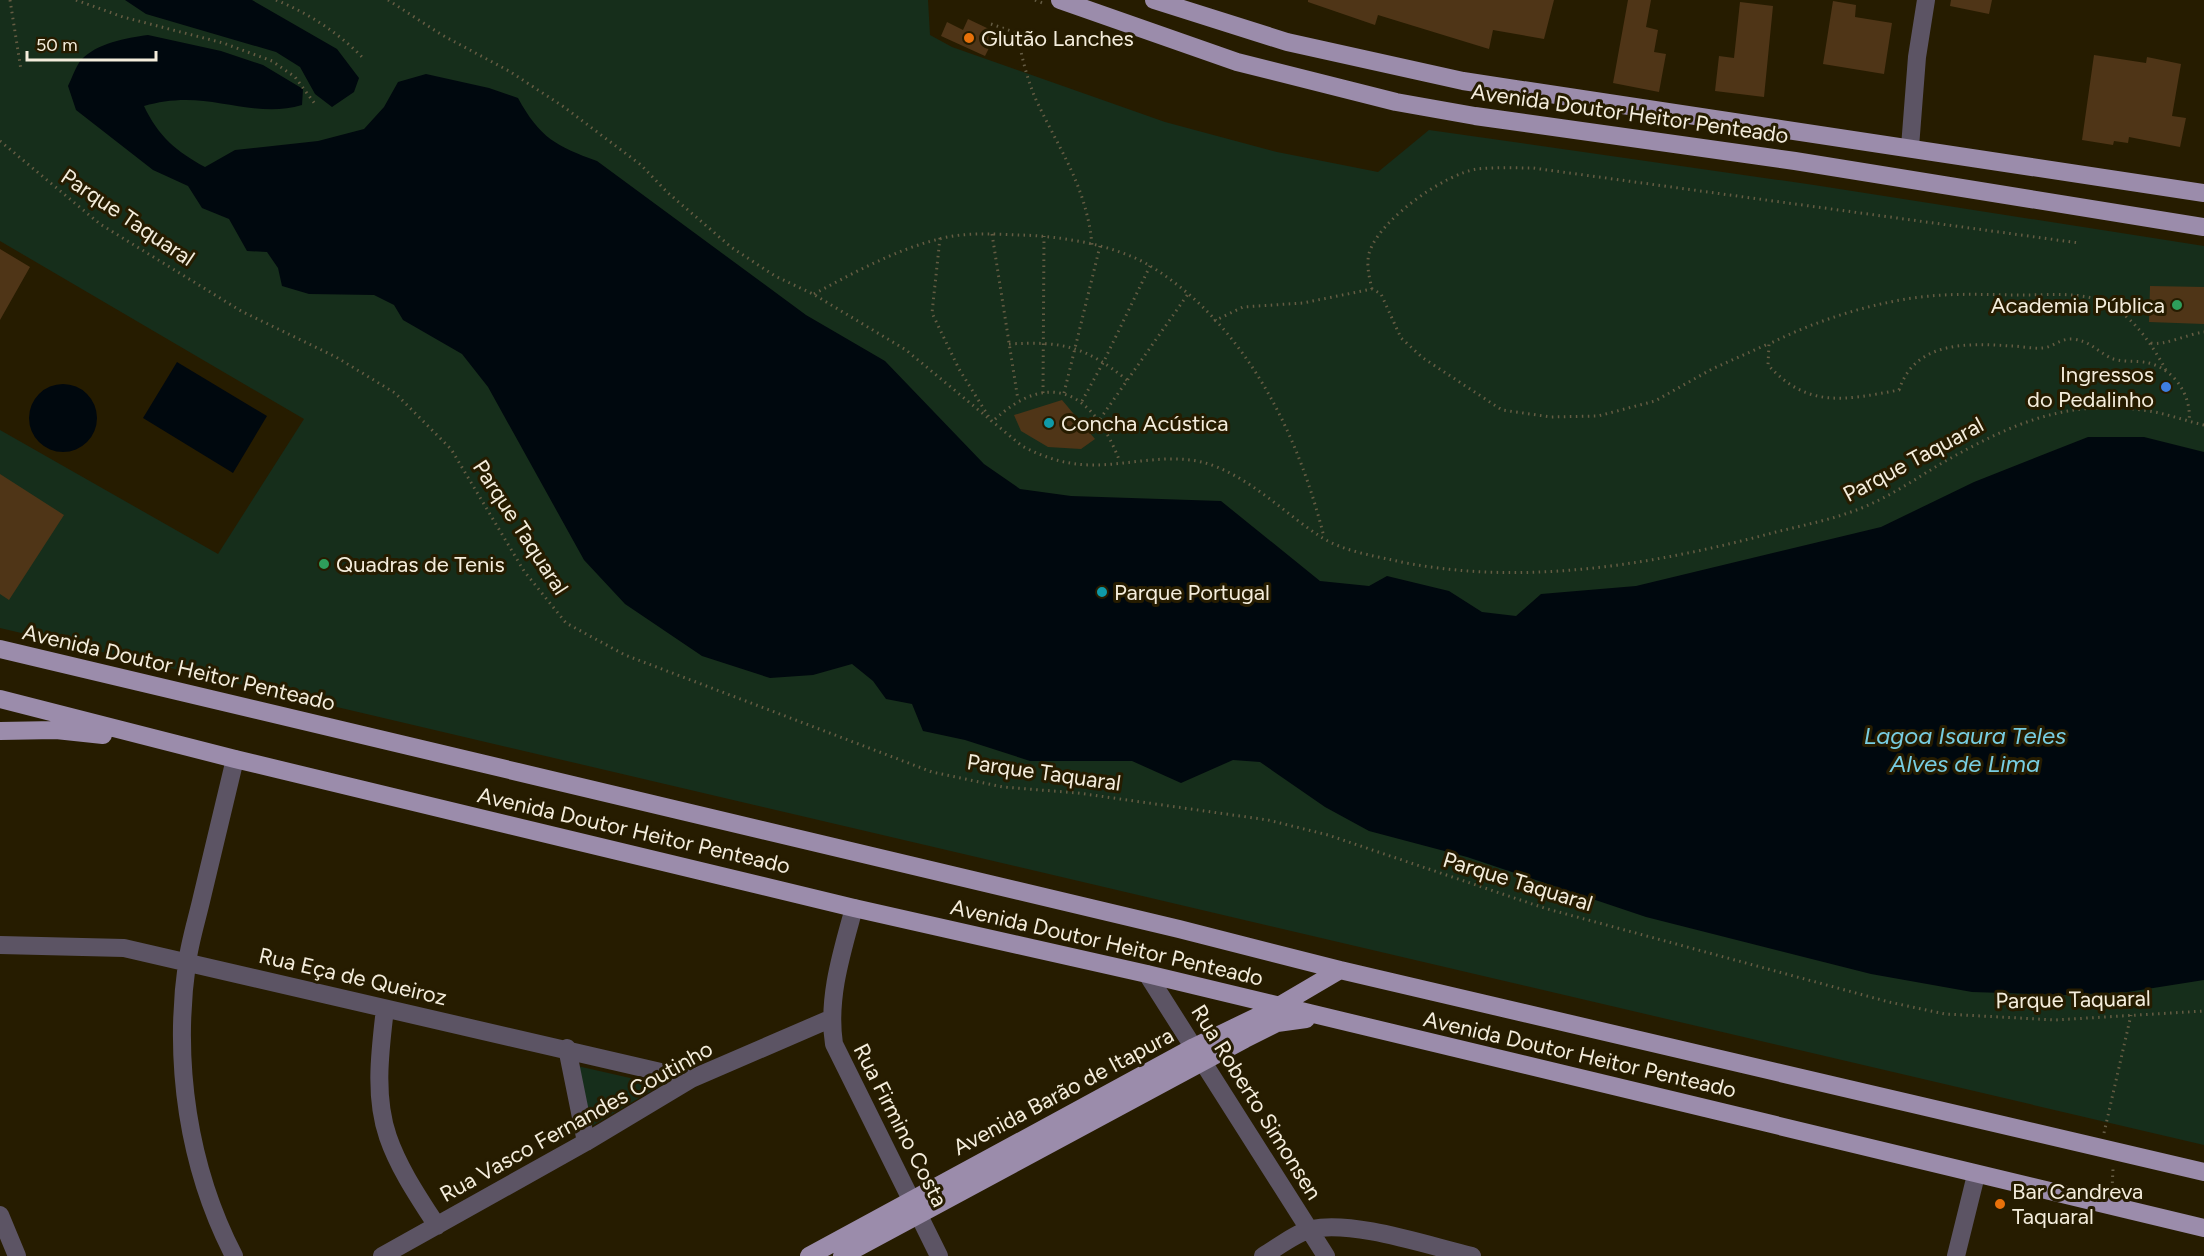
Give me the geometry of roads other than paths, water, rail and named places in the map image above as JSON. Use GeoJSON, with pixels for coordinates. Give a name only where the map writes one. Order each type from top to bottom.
{"type":"FeatureCollection","features":[{"type":"Feature","properties":{"kind":"main road","name":"Avenida Doutor Heitor Penteado"},"geometry":{"type":"LineString","coordinates":[[1060,0],[1237,62],[1396,102],[1498,120],[1795,161],[2204,227]]}},
{"type":"Feature","properties":{"kind":"main road","name":"Avenida Doutor Heitor Penteado"},"geometry":{"type":"LineString","coordinates":[[1154,0],[1287,42],[1463,81],[2204,193]]}},
{"type":"Feature","properties":{"kind":"main road","name":"Avenida Doutor Heitor Penteado"},"geometry":{"type":"LineString","coordinates":[[0,649],[1179,929],[1340,970],[2204,1172]]}},
{"type":"Feature","properties":{"kind":"main road","name":"Avenida Doutor Heitor Penteado"},"geometry":{"type":"LineString","coordinates":[[0,699],[235,759],[854,908],[1147,974],[2204,1228]]}},
{"type":"Feature","properties":{"kind":"main road"},"geometry":{"type":"LineString","coordinates":[[0,732],[56,730],[176,744]]}},
{"type":"Feature","properties":{"kind":"main road","name":"Avenida Barão de Itapura"},"geometry":{"type":"LineString","coordinates":[[809,1256],[915,1207],[1198,1054],[1340,970]]}},
{"type":"Feature","properties":{"kind":"main road","name":"Avenida Barão de Itapura"},"geometry":{"type":"LineString","coordinates":[[1198,1054],[1277,1023],[1298,1018],[1340,1022]]}},
{"type":"Feature","properties":{"kind":"main road","name":"Avenida Barão de Itapura"},"geometry":{"type":"LineString","coordinates":[[842,1256],[915,1207]]}},
{"type":"Feature","properties":{"kind":"street"},"geometry":{"type":"LineString","coordinates":[[1910,147],[1917,57],[1926,0]]}},
{"type":"Feature","properties":{"kind":"street"},"geometry":{"type":"LineString","coordinates":[[234,1256],[218,1225],[195,1159],[183,1077],[182,1014],[187,962],[235,759]]}},
{"type":"Feature","properties":{"kind":"street","name":"Rua Firmino Costa"},"geometry":{"type":"LineString","coordinates":[[854,908],[839,966],[830,1019],[834,1044],[849,1079],[939,1256]]}},
{"type":"Feature","properties":{"kind":"street","name":"Rua Eça de Queiroz"},"geometry":{"type":"LineString","coordinates":[[0,945],[123,948],[385,1009],[567,1048],[691,1079]]}},
{"type":"Feature","properties":{"kind":"street","name":"Rua Roberto Simonsen"},"geometry":{"type":"LineString","coordinates":[[1147,974],[1326,1256]]}},
{"type":"Feature","properties":{"kind":"street"},"geometry":{"type":"LineString","coordinates":[[385,1009],[379,1088],[388,1137],[408,1181],[437,1226]]}},
{"type":"Feature","properties":{"kind":"street","name":"Rua Vasco Fernandes Coutinho"},"geometry":{"type":"LineString","coordinates":[[382,1256],[586,1142],[691,1079],[830,1019]]}},
{"type":"Feature","properties":{"kind":"street"},"geometry":{"type":"LineString","coordinates":[[567,1048],[586,1142]]}},
{"type":"Feature","properties":{"kind":"street"},"geometry":{"type":"LineString","coordinates":[[1956,1256],[1976,1175]]}},
{"type":"Feature","properties":{"kind":"street"},"geometry":{"type":"LineString","coordinates":[[0,1215],[13,1254]]}},
{"type":"Feature","properties":{"kind":"street"},"geometry":{"type":"LineString","coordinates":[[1263,1256],[1309,1229],[1330,1227],[1375,1233],[1472,1256]]}},
{"type":"Feature","properties":{"kind":"water"},"geometry":{"type":"Polygon","coordinates":[[[125,0],[252,0],[337,49],[359,78],[354,92],[332,107],[315,94],[300,67],[276,52],[146,14],[125,0]]]}},
{"type":"Feature","properties":{"kind":"water","name":"Lagoa Isaura Teles Alves de Lima"},"geometry":{"type":"Polygon","coordinates":[[[148,35],[221,51],[263,65],[303,89],[302,105],[287,108],[258,109],[186,100],[144,106],[149,117],[169,142],[205,167],[235,150],[318,141],[364,129],[384,107],[398,82],[426,74],[489,88],[518,98],[534,123],[550,139],[597,161],[806,315],[885,361],[984,464],[1020,489],[1071,496],[1221,501],[1320,581],[1369,586],[1387,576],[1449,591],[1482,612],[1516,616],[1541,594],[1636,586],[1881,527],[1974,482],[2088,437],[2144,437],[2204,452],[2204,980],[2128,992],[2066,995],[1972,992],[1871,974],[1646,917],[1467,857],[1369,831],[1325,807],[1260,762],[1233,760],[1181,783],[1132,761],[1030,761],[965,740],[923,731],[912,704],[886,699],[873,681],[852,664],[813,675],[770,678],[702,656],[625,604],[584,560],[488,387],[462,354],[403,320],[394,305],[374,295],[309,294],[282,286],[278,268],[267,252],[247,251],[229,219],[202,208],[188,186],[153,170],[76,110],[68,86],[81,60],[103,45],[148,35]]]}},
{"type":"Feature","properties":{"kind":"water"},"geometry":{"type":"Polygon","coordinates":[[[177,362],[267,416],[233,473],[143,418],[177,362]]]}},
{"type":"Feature","properties":{"kind":"water"},"geometry":{"type":"Polygon","coordinates":[[[63,384],[76,387],[87,394],[94,405],[97,418],[94,431],[87,442],[76,449],[63,452],[50,449],[39,442],[32,431],[29,418],[32,405],[39,394],[50,387],[63,384]]]}},
{"type":"Feature","properties":{"kind":"place","name":"Glutão Lanches"},"geometry":{"type":"Point","coordinates":[969,38]}},
{"type":"Feature","properties":{"kind":"place","name":"Academia Pública"},"geometry":{"type":"Point","coordinates":[2177,305]}},
{"type":"Feature","properties":{"kind":"place","name":"Ingressos do Pedalinho"},"geometry":{"type":"Point","coordinates":[2166,387]}},
{"type":"Feature","properties":{"kind":"place","name":"Concha Acústica"},"geometry":{"type":"Point","coordinates":[1049,423]}},
{"type":"Feature","properties":{"kind":"place","name":"Quadras de Tenis"},"geometry":{"type":"Point","coordinates":[324,564]}},
{"type":"Feature","properties":{"kind":"place","name":"Parque Portugal"},"geometry":{"type":"Point","coordinates":[1102,592]}},
{"type":"Feature","properties":{"kind":"place","name":"Bar Candreva Taquaral"},"geometry":{"type":"Point","coordinates":[2000,1204]}}]}
